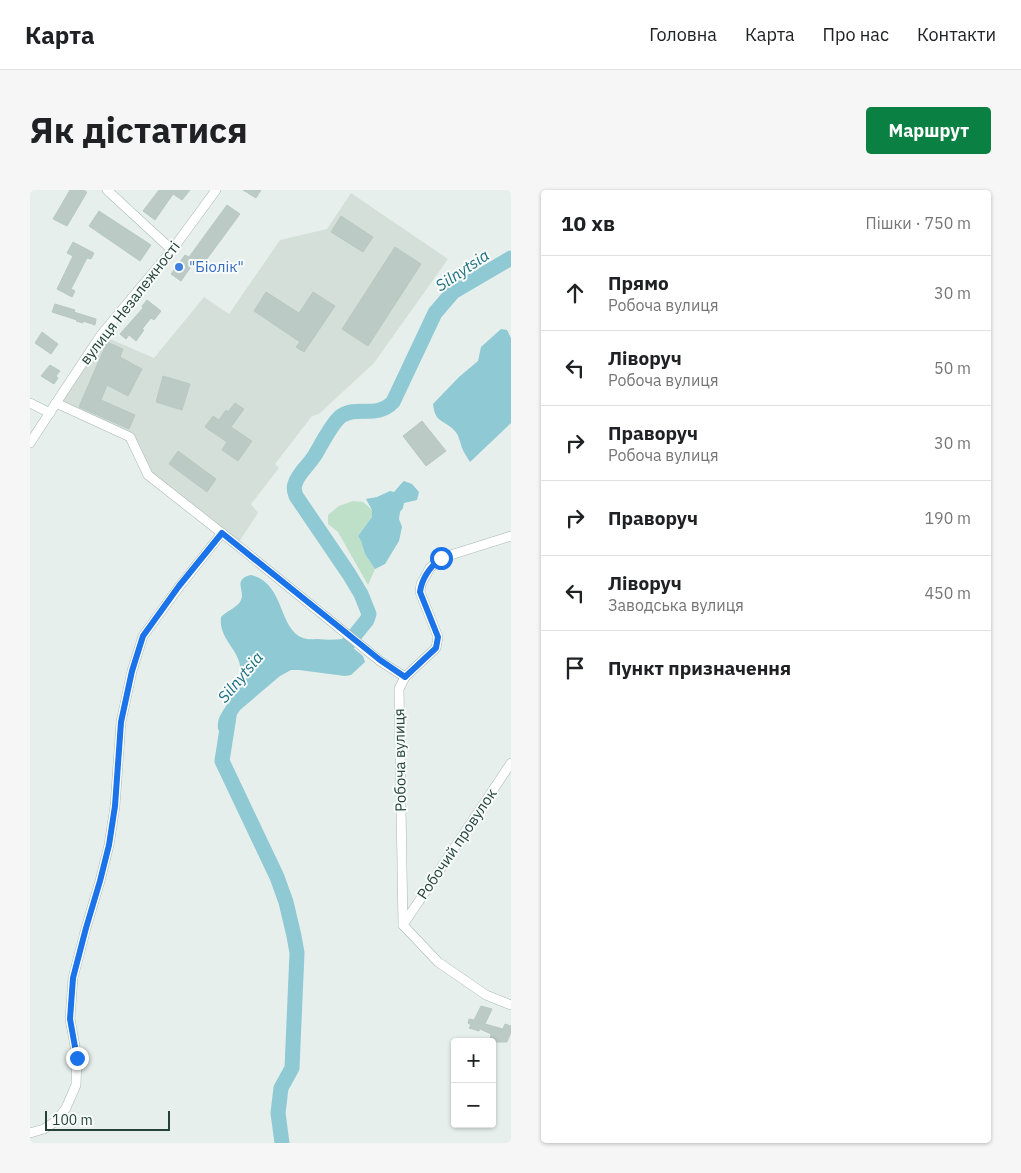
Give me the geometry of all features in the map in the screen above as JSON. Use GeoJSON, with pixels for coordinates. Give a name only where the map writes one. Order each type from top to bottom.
{"type":"FeatureCollection","features":[{"type":"Feature","properties":{"kind":"street"},"geometry":{"type":"LineString","coordinates":[[107,190],[172,250]]}},
{"type":"Feature","properties":{"kind":"street","name":"вулиця Незалежності"},"geometry":{"type":"LineString","coordinates":[[30,443],[101,335],[172,250],[216,190]]}},
{"type":"Feature","properties":{"kind":"street"},"geometry":{"type":"LineString","coordinates":[[30,403],[50,413]]}},
{"type":"Feature","properties":{"kind":"street"},"geometry":{"type":"LineString","coordinates":[[56,403],[130,437],[148,475],[344,632],[405,677],[436,648],[438,637],[420,592],[421,584],[430,568],[441,558],[511,536]]}},
{"type":"Feature","properties":{"kind":"street"},"geometry":{"type":"LineString","coordinates":[[30,1133],[44,1129],[56,1121],[66,1108],[76,1085],[77,1058],[70,1019],[73,978],[109,845],[115,806],[121,722],[132,671],[143,636],[179,586],[222,533]]}},
{"type":"Feature","properties":{"kind":"street","name":"Робоча вулиця"},"geometry":{"type":"LineString","coordinates":[[403,925],[399,689],[405,677]]}},
{"type":"Feature","properties":{"kind":"street","name":"Робочий провулок"},"geometry":{"type":"LineString","coordinates":[[403,925],[511,763]]}},
{"type":"Feature","properties":{"kind":"street"},"geometry":{"type":"LineString","coordinates":[[403,925],[438,962],[486,995],[511,1005]]}},
{"type":"Feature","properties":{"kind":"shaded area"},"geometry":{"type":"Polygon","coordinates":[[[351,193],[448,259],[374,363],[319,414],[312,416],[275,464],[279,468],[251,504],[258,513],[237,545],[148,475],[130,437],[56,403],[101,335],[154,358],[204,297],[229,314],[280,240],[327,229],[351,193]]]}},
{"type":"Feature","properties":{"kind":"green space"},"geometry":{"type":"Polygon","coordinates":[[[353,501],[363,502],[372,510],[372,517],[358,536],[365,554],[375,569],[368,585],[338,532],[328,524],[328,515],[339,506],[353,501]]]}},
{"type":"Feature","properties":{"kind":"water"},"geometry":{"type":"Polygon","coordinates":[[[501,329],[507,330],[511,338],[511,423],[470,462],[457,434],[438,418],[433,404],[459,377],[478,361],[481,347],[501,329]]]}},
{"type":"Feature","properties":{"kind":"water"},"geometry":{"type":"Polygon","coordinates":[[[404,481],[412,484],[419,492],[417,500],[404,503],[399,519],[402,527],[399,541],[385,564],[375,569],[365,554],[358,536],[372,517],[372,510],[366,499],[377,497],[390,491],[394,492],[404,481]]]}},
{"type":"Feature","properties":{"kind":"water"},"geometry":{"type":"Polygon","coordinates":[[[251,575],[262,580],[270,587],[295,633],[307,639],[342,639],[363,656],[365,662],[351,675],[345,676],[291,670],[280,676],[240,710],[233,721],[228,735],[222,734],[219,731],[218,721],[237,685],[240,666],[235,653],[223,633],[221,617],[240,602],[242,598],[242,580],[251,575]]]}},
{"type":"Feature","properties":{"kind":"building"},"geometry":{"type":"Polygon","coordinates":[[[70,190],[83,190],[87,192],[67,226],[53,219],[70,190]]]}},
{"type":"Feature","properties":{"kind":"building"},"geometry":{"type":"Polygon","coordinates":[[[159,190],[190,190],[182,200],[173,194],[155,220],[143,211],[159,190]]]}},
{"type":"Feature","properties":{"kind":"building"},"geometry":{"type":"Polygon","coordinates":[[[243,190],[261,190],[256,198],[243,190]]]}},
{"type":"Feature","properties":{"kind":"building"},"geometry":{"type":"Polygon","coordinates":[[[227,205],[240,214],[204,263],[197,258],[181,281],[171,274],[185,255],[189,257],[227,205]]]}},
{"type":"Feature","properties":{"kind":"building"},"geometry":{"type":"Polygon","coordinates":[[[99,211],[151,245],[140,261],[89,226],[99,211]]]}},
{"type":"Feature","properties":{"kind":"building"},"geometry":{"type":"Polygon","coordinates":[[[341,216],[373,237],[363,252],[331,232],[341,216]]]}},
{"type":"Feature","properties":{"kind":"building"},"geometry":{"type":"Polygon","coordinates":[[[73,242],[94,253],[91,259],[87,258],[71,289],[75,291],[72,297],[57,289],[73,256],[67,253],[73,242]]]}},
{"type":"Feature","properties":{"kind":"building"},"geometry":{"type":"Polygon","coordinates":[[[395,247],[421,264],[368,346],[342,329],[395,247]]]}},
{"type":"Feature","properties":{"kind":"building"},"geometry":{"type":"Polygon","coordinates":[[[266,292],[299,313],[313,292],[335,306],[304,352],[296,347],[300,342],[254,311],[266,292]]]}},
{"type":"Feature","properties":{"kind":"building"},"geometry":{"type":"Polygon","coordinates":[[[147,300],[161,311],[154,320],[151,318],[142,329],[144,330],[136,341],[129,335],[126,339],[120,334],[143,308],[142,306],[147,300]]]}},
{"type":"Feature","properties":{"kind":"building"},"geometry":{"type":"Polygon","coordinates":[[[55,304],[96,319],[95,325],[76,321],[52,312],[55,304]]]}},
{"type":"Feature","properties":{"kind":"building"},"geometry":{"type":"Polygon","coordinates":[[[42,332],[58,344],[51,354],[35,343],[42,332]]]}},
{"type":"Feature","properties":{"kind":"building"},"geometry":{"type":"Polygon","coordinates":[[[107,342],[123,349],[120,357],[142,369],[128,396],[107,385],[101,400],[135,415],[129,429],[79,407],[107,342]]]}},
{"type":"Feature","properties":{"kind":"building"},"geometry":{"type":"Polygon","coordinates":[[[50,365],[60,371],[56,376],[58,378],[54,384],[41,376],[50,365]]]}},
{"type":"Feature","properties":{"kind":"building"},"geometry":{"type":"Polygon","coordinates":[[[163,376],[190,384],[182,410],[156,402],[163,376]]]}},
{"type":"Feature","properties":{"kind":"building"},"geometry":{"type":"Polygon","coordinates":[[[235,403],[244,409],[231,427],[252,441],[238,461],[222,450],[227,442],[205,427],[213,416],[219,420],[226,410],[228,412],[235,403]]]}},
{"type":"Feature","properties":{"kind":"building"},"geometry":{"type":"Polygon","coordinates":[[[422,421],[446,451],[426,466],[403,436],[422,421]]]}},
{"type":"Feature","properties":{"kind":"building"},"geometry":{"type":"Polygon","coordinates":[[[178,451],[216,479],[207,492],[169,464],[178,451]]]}},
{"type":"Feature","properties":{"kind":"building"},"geometry":{"type":"Polygon","coordinates":[[[481,1006],[492,1009],[485,1024],[503,1029],[505,1024],[511,1026],[507,1042],[496,1042],[496,1038],[490,1038],[491,1034],[480,1029],[479,1031],[469,1028],[471,1025],[468,1023],[469,1019],[474,1020],[481,1006]]]}},
{"type":"Feature","properties":{"kind":"waterway","name":"Silnytsia"},"geometry":{"type":"LineString","coordinates":[[331,655],[342,651],[367,620],[369,614],[361,594],[349,574],[296,496],[294,490],[296,480],[315,455],[330,429],[341,416],[347,413],[380,410],[393,402],[435,313],[453,292],[511,258]]}},
{"type":"Feature","properties":{"kind":"waterway","name":"Silnytsia"},"geometry":{"type":"LineString","coordinates":[[229,716],[222,761],[277,877],[286,902],[297,953],[292,1068],[281,1088],[278,1113],[282,1143]]}},
{"type":"Feature","properties":{"kind":"place","name":"\"Біолік\""},"geometry":{"type":"Point","coordinates":[179,267]}},
{"type":"Feature","properties":{"kind":"route"},"geometry":{"type":"LineString","coordinates":[[77,1058],[70,1019],[73,978],[109,845],[115,806],[121,722],[132,671],[143,636],[179,586],[222,533],[344,632],[405,677],[436,648],[438,637],[420,592],[421,584],[430,568],[441,558]]}}]}
